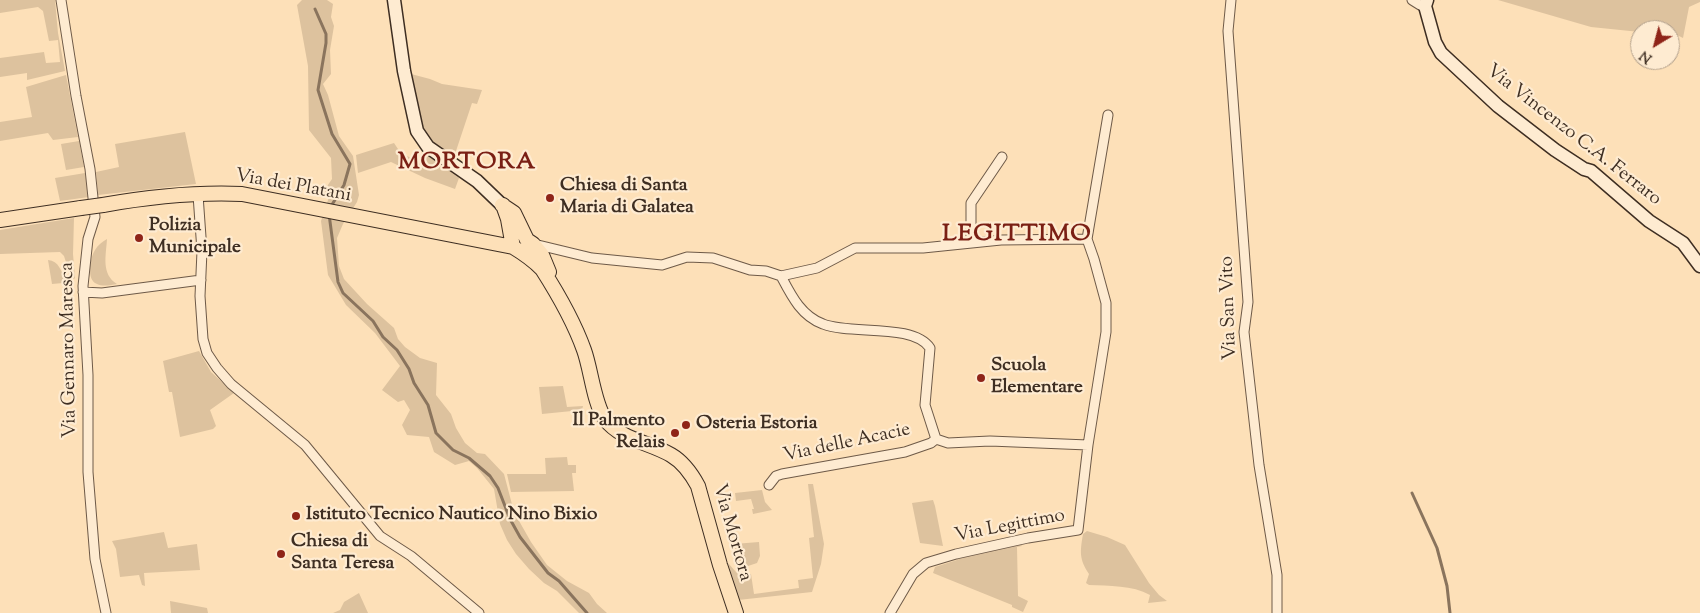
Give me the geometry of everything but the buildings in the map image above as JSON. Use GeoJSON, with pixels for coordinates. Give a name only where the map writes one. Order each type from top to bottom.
{"type":"FeatureCollection","features":[{"type":"Feature","properties":{"kind":"main road","name":"Via dei Platani"},"geometry":{"type":"LineString","coordinates":[[0,220],[103,204],[217,193],[242,194],[490,243],[521,242]]}},
{"type":"Feature","properties":{"kind":"main road"},"geometry":{"type":"LineString","coordinates":[[502,205],[514,212],[521,242],[552,284]]}},
{"type":"Feature","properties":{"kind":"main road"},"geometry":{"type":"LineString","coordinates":[[521,242],[542,255],[552,284]]}},
{"type":"Feature","properties":{"kind":"main road","name":"Via Mortora"},"geometry":{"type":"LineString","coordinates":[[552,284],[583,347],[599,410],[603,417],[619,432],[670,454],[679,460],[692,474],[698,486],[736,613]]}},
{"type":"Feature","properties":{"kind":"street","name":"Via Gennaro Maresca"},"geometry":{"type":"LineString","coordinates":[[62,0],[96,216],[85,253],[83,292],[88,375],[88,472],[95,559],[106,613]]}},
{"type":"Feature","properties":{"kind":"street"},"geometry":{"type":"LineString","coordinates":[[394,0],[404,71],[417,131],[428,147],[477,181],[502,205]]}},
{"type":"Feature","properties":{"kind":"street","name":"Via San Vito"},"geometry":{"type":"LineString","coordinates":[[1231,0],[1228,31],[1248,302],[1244,332],[1259,465],[1277,574],[1277,613]]}},
{"type":"Feature","properties":{"kind":"street"},"geometry":{"type":"LineString","coordinates":[[1412,0],[1420,5],[1426,3]]}},
{"type":"Feature","properties":{"kind":"street","name":"Via Vincenzo C.A. Ferraro"},"geometry":{"type":"LineString","coordinates":[[1426,3],[1438,48],[1453,64],[1498,106],[1556,150],[1584,169],[1591,171],[1649,220],[1683,243],[1700,266]]}},
{"type":"Feature","properties":{"kind":"street"},"geometry":{"type":"LineString","coordinates":[[1088,445],[1105,347],[1106,303],[1087,238],[1108,115]]}},
{"type":"Feature","properties":{"kind":"street"},"geometry":{"type":"LineString","coordinates":[[970,243],[971,203],[1002,158]]}},
{"type":"Feature","properties":{"kind":"street"},"geometry":{"type":"LineString","coordinates":[[198,195],[202,250],[200,280],[203,339],[207,353],[217,368],[231,384],[305,445],[380,536],[422,565],[479,613]]}},
{"type":"Feature","properties":{"kind":"street"},"geometry":{"type":"LineString","coordinates":[[521,242],[592,258],[662,266],[686,257],[713,258],[750,270],[781,276],[817,268],[854,248],[923,248],[1001,240],[1087,238]]}},
{"type":"Feature","properties":{"kind":"street"},"geometry":{"type":"LineString","coordinates":[[542,255],[551,257],[570,254]]}},
{"type":"Feature","properties":{"kind":"street","name":"Via delle Acacie"},"geometry":{"type":"LineString","coordinates":[[781,276],[797,304],[808,315],[823,324],[855,330],[911,335],[927,344],[930,348],[925,405],[936,439]]}},
{"type":"Feature","properties":{"kind":"street"},"geometry":{"type":"LineString","coordinates":[[83,292],[102,293],[200,280]]}},
{"type":"Feature","properties":{"kind":"street","name":"Via delle Acacie"},"geometry":{"type":"LineString","coordinates":[[936,439],[948,443],[990,441],[1088,445]]}},
{"type":"Feature","properties":{"kind":"street","name":"Via delle Acacie"},"geometry":{"type":"LineString","coordinates":[[769,485],[776,476],[782,474],[905,452],[931,443],[936,439]]}},
{"type":"Feature","properties":{"kind":"street","name":"Via Legittimo"},"geometry":{"type":"LineString","coordinates":[[890,613],[913,574],[926,563],[956,554],[1028,538],[1078,530],[1088,445]]}},
{"type":"Feature","properties":{"kind":"shaded area"},"geometry":{"type":"Polygon","coordinates":[[[0,0],[55,0],[58,33],[65,71],[27,80],[27,73],[0,77],[0,58],[44,52],[46,63],[60,62],[58,40],[49,41],[43,11],[38,7],[0,13],[0,0]]]}},
{"type":"Feature","properties":{"kind":"shaded area"},"geometry":{"type":"Polygon","coordinates":[[[302,0],[327,0],[333,4],[331,17],[334,26],[330,50],[331,74],[323,84],[328,95],[339,136],[353,156],[359,195],[337,238],[339,266],[344,279],[367,304],[394,328],[398,339],[405,347],[420,358],[437,363],[436,395],[451,414],[456,428],[465,443],[477,453],[485,454],[504,474],[514,512],[531,542],[547,565],[567,581],[589,593],[607,613],[579,613],[557,591],[544,583],[529,569],[507,540],[500,524],[494,489],[477,468],[469,461],[455,465],[434,452],[429,437],[407,435],[402,425],[410,410],[404,400],[398,402],[382,390],[400,366],[375,333],[346,305],[328,275],[321,221],[329,197],[321,195],[332,179],[331,158],[309,130],[308,66],[297,5],[302,0]]]}},
{"type":"Feature","properties":{"kind":"shaded area"},"geometry":{"type":"Polygon","coordinates":[[[1498,0],[1700,0],[1700,2],[1689,7],[1683,38],[1680,36],[1680,20],[1630,20],[1630,31],[1591,27],[1498,0]]]}},
{"type":"Feature","properties":{"kind":"shaded area"},"geometry":{"type":"Polygon","coordinates":[[[411,74],[442,84],[482,90],[477,104],[472,103],[454,157],[433,142],[423,128],[411,74]]]}},
{"type":"Feature","properties":{"kind":"shaded area"},"geometry":{"type":"Polygon","coordinates":[[[66,75],[78,137],[53,140],[48,133],[0,141],[0,122],[32,117],[26,87],[66,75]]]}},
{"type":"Feature","properties":{"kind":"shaded area"},"geometry":{"type":"Polygon","coordinates":[[[185,132],[196,184],[98,195],[96,172],[119,167],[115,144],[185,132]]]}},
{"type":"Feature","properties":{"kind":"shaded area"},"geometry":{"type":"Polygon","coordinates":[[[79,141],[84,167],[66,170],[61,144],[79,141]]]}},
{"type":"Feature","properties":{"kind":"shaded area"},"geometry":{"type":"Polygon","coordinates":[[[394,143],[400,152],[420,163],[428,156],[459,178],[455,189],[425,178],[391,162],[358,173],[356,155],[394,143]]]}},
{"type":"Feature","properties":{"kind":"shaded area"},"geometry":{"type":"Polygon","coordinates":[[[85,173],[89,197],[60,201],[55,178],[85,173]]]}},
{"type":"Feature","properties":{"kind":"shaded area"},"geometry":{"type":"Polygon","coordinates":[[[74,218],[74,279],[71,278],[64,256],[60,252],[0,254],[0,230],[74,218]]]}},
{"type":"Feature","properties":{"kind":"shaded area"},"geometry":{"type":"Polygon","coordinates":[[[107,239],[107,270],[112,280],[117,284],[107,286],[94,282],[90,274],[93,254],[96,248],[107,239]]]}},
{"type":"Feature","properties":{"kind":"shaded area"},"geometry":{"type":"Polygon","coordinates":[[[48,260],[55,262],[59,267],[65,279],[63,283],[52,284],[48,260]]]}},
{"type":"Feature","properties":{"kind":"shaded area"},"geometry":{"type":"Polygon","coordinates":[[[199,351],[211,372],[234,393],[210,410],[216,426],[213,429],[180,437],[172,392],[169,392],[163,361],[199,351]]]}},
{"type":"Feature","properties":{"kind":"shaded area"},"geometry":{"type":"Polygon","coordinates":[[[563,386],[567,407],[583,406],[582,410],[542,414],[539,387],[563,386]]]}},
{"type":"Feature","properties":{"kind":"shaded area"},"geometry":{"type":"Polygon","coordinates":[[[567,457],[568,465],[576,465],[576,473],[572,473],[574,491],[511,492],[507,474],[546,474],[545,458],[567,457]]]}},
{"type":"Feature","properties":{"kind":"shaded area"},"geometry":{"type":"Polygon","coordinates":[[[808,484],[813,484],[824,544],[821,564],[812,592],[738,600],[728,563],[736,572],[751,574],[754,594],[799,588],[798,580],[813,578],[809,538],[814,537],[808,484]]]}},
{"type":"Feature","properties":{"kind":"shaded area"},"geometry":{"type":"Polygon","coordinates":[[[762,490],[765,502],[772,510],[753,514],[752,509],[754,509],[751,499],[736,501],[735,493],[762,490]]]}},
{"type":"Feature","properties":{"kind":"shaded area"},"geometry":{"type":"Polygon","coordinates":[[[933,500],[943,546],[920,543],[912,503],[933,500]]]}},
{"type":"Feature","properties":{"kind":"shaded area"},"geometry":{"type":"Polygon","coordinates":[[[1087,531],[1125,545],[1149,583],[1167,601],[1148,603],[1150,595],[1136,589],[1089,585],[1086,583],[1089,574],[1083,564],[1081,551],[1083,534],[1087,531]]]}},
{"type":"Feature","properties":{"kind":"shaded area"},"geometry":{"type":"Polygon","coordinates":[[[164,532],[168,548],[197,544],[200,570],[144,573],[145,586],[142,585],[139,575],[120,577],[116,549],[112,541],[164,532]]]}},
{"type":"Feature","properties":{"kind":"shaded area"},"geometry":{"type":"Polygon","coordinates":[[[759,542],[760,556],[757,563],[748,566],[744,565],[738,558],[734,544],[759,542]]]}},
{"type":"Feature","properties":{"kind":"shaded area"},"geometry":{"type":"Polygon","coordinates":[[[1021,544],[1022,546],[1017,547],[1018,596],[1028,601],[1023,612],[1012,607],[1012,605],[933,573],[935,567],[957,560],[957,558],[1021,544]]]}},
{"type":"Feature","properties":{"kind":"shaded area"},"geometry":{"type":"Polygon","coordinates":[[[359,593],[368,613],[333,613],[340,610],[344,602],[359,593]]]}},
{"type":"Feature","properties":{"kind":"shaded area"},"geometry":{"type":"Polygon","coordinates":[[[170,601],[207,608],[208,613],[171,613],[170,601]]]}},
{"type":"Feature","properties":{"kind":"waterway"},"geometry":{"type":"LineString","coordinates":[[315,9],[326,34],[318,90],[332,134],[350,164],[344,185],[330,208]]}},
{"type":"Feature","properties":{"kind":"waterway"},"geometry":{"type":"LineString","coordinates":[[329,214],[338,282],[343,293],[373,321],[383,337],[397,350],[428,405],[436,433],[453,450],[469,458],[490,476],[498,488],[510,519],[520,537],[548,573],[559,581],[587,613]]}},
{"type":"Feature","properties":{"kind":"waterway"},"geometry":{"type":"LineString","coordinates":[[1412,493],[1437,548],[1447,586],[1450,613]]}},
{"type":"Feature","properties":{"kind":"place","name":"Chiesa di Santa Maria di Galatea"},"geometry":{"type":"Point","coordinates":[550,198]}},
{"type":"Feature","properties":{"kind":"place","name":"Polizia Municipale"},"geometry":{"type":"Point","coordinates":[139,238]}},
{"type":"Feature","properties":{"kind":"place","name":"Scuola Elementare"},"geometry":{"type":"Point","coordinates":[981,378]}},
{"type":"Feature","properties":{"kind":"place","name":"Osteria Estoria"},"geometry":{"type":"Point","coordinates":[686,425]}},
{"type":"Feature","properties":{"kind":"place","name":"Il Palmento Relais"},"geometry":{"type":"Point","coordinates":[675,433]}},
{"type":"Feature","properties":{"kind":"place","name":"Istituto Tecnico Nautico Nino Bixio"},"geometry":{"type":"Point","coordinates":[296,516]}},
{"type":"Feature","properties":{"kind":"place","name":"Chiesa di Santa Teresa"},"geometry":{"type":"Point","coordinates":[281,554]}},
{"type":"Feature","properties":{"kind":"district","name":"MORTORA"},"geometry":{"type":"Point","coordinates":[467,164]}},
{"type":"Feature","properties":{"kind":"district","name":"LEGITTIMO"},"geometry":{"type":"Point","coordinates":[1017,236]}}]}
